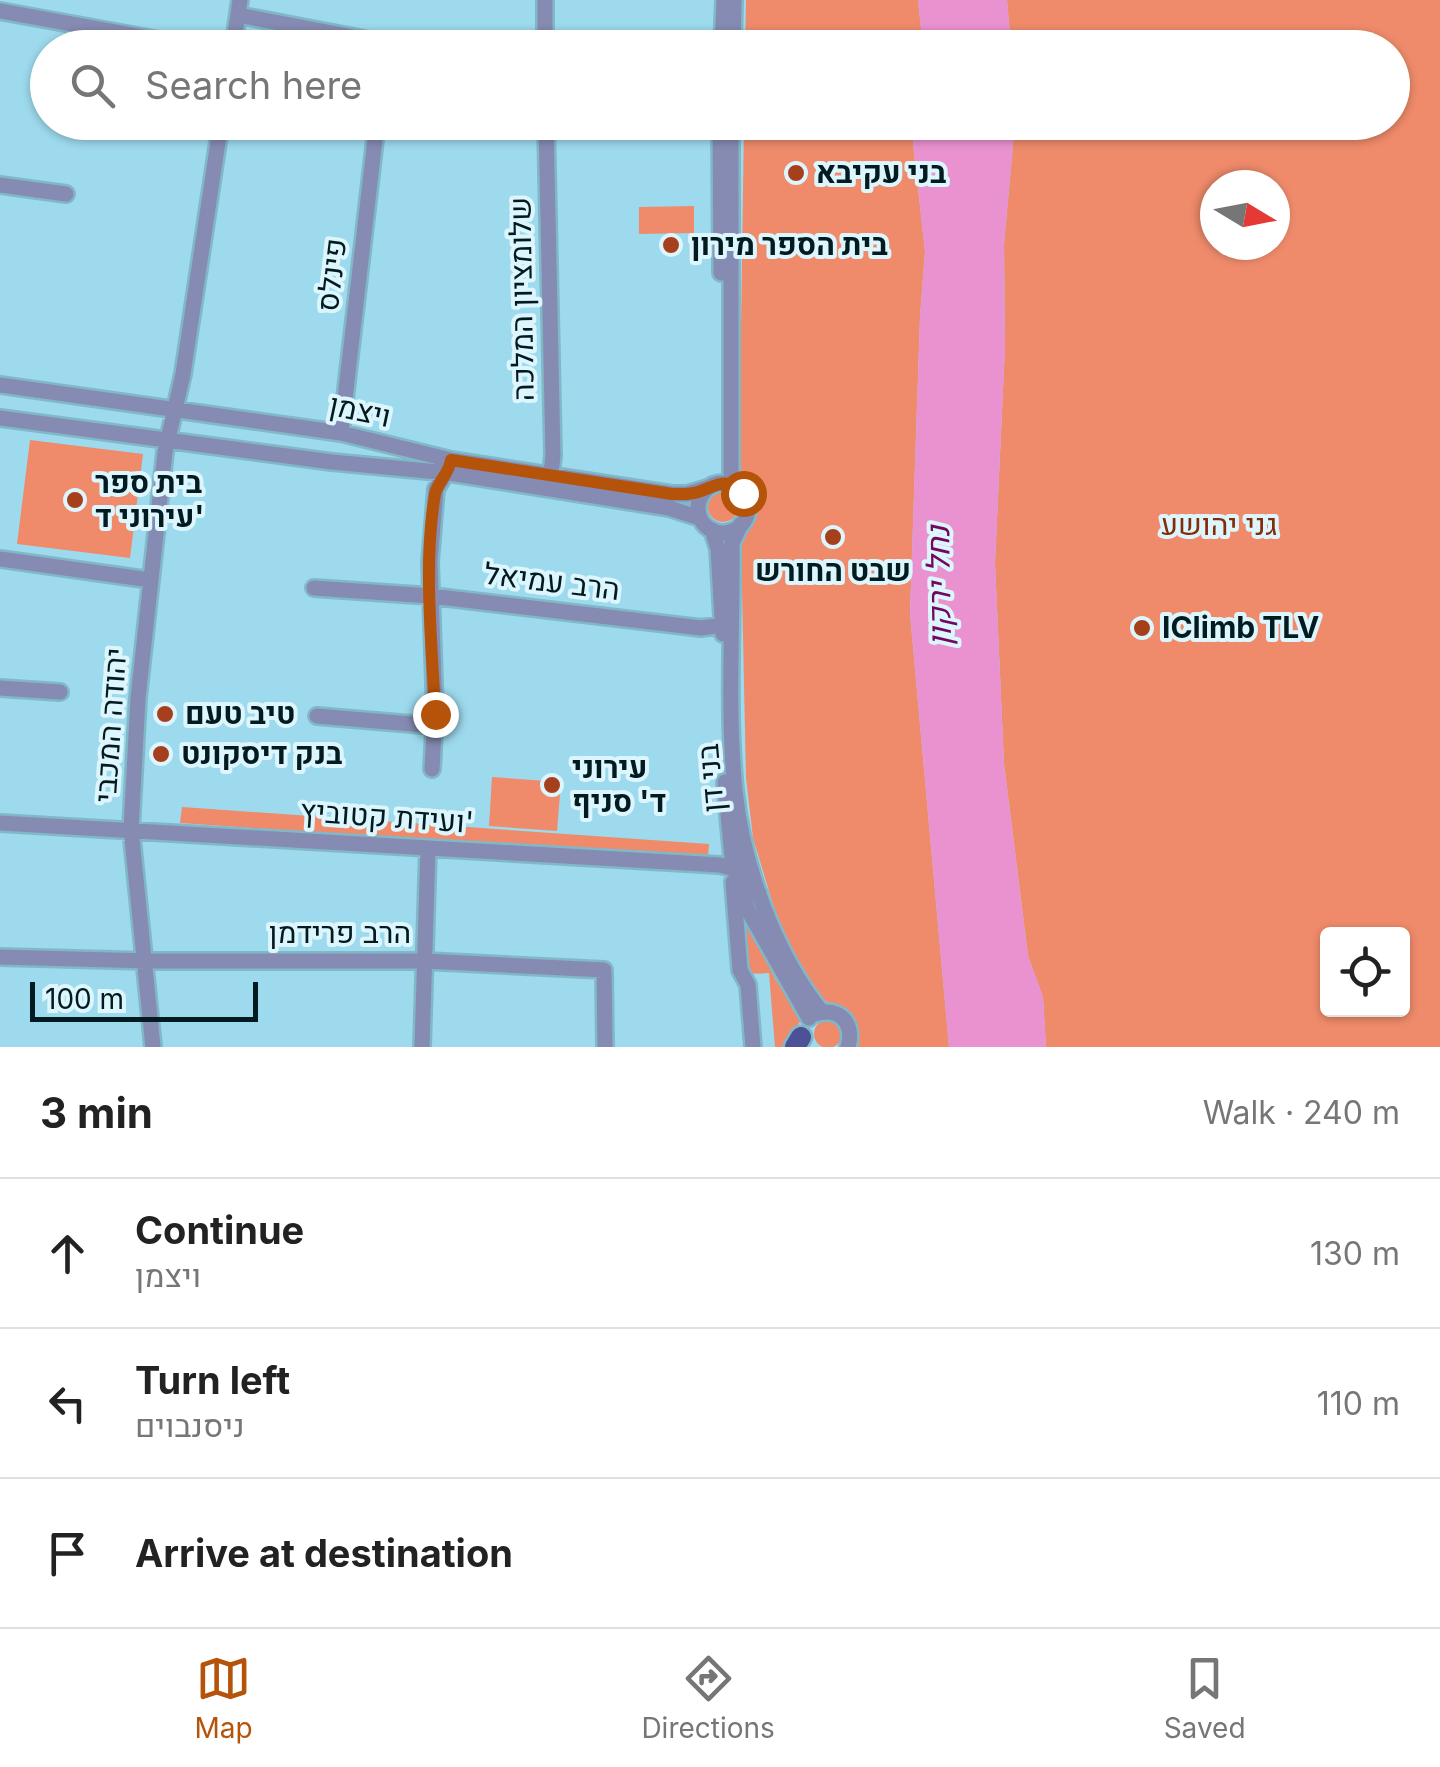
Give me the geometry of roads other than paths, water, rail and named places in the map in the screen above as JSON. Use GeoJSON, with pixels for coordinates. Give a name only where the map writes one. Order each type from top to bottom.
{"type":"FeatureCollection","features":[{"type":"Feature","properties":{"kind":"street"},"geometry":{"type":"LineString","coordinates":[[545,0],[545,30]]}},
{"type":"Feature","properties":{"kind":"street"},"geometry":{"type":"LineString","coordinates":[[723,30],[724,0]]}},
{"type":"Feature","properties":{"kind":"street"},"geometry":{"type":"LineString","coordinates":[[733,30],[734,0]]}},
{"type":"Feature","properties":{"kind":"street"},"geometry":{"type":"LineString","coordinates":[[239,8],[326,30]]}},
{"type":"Feature","properties":{"kind":"street"},"geometry":{"type":"LineString","coordinates":[[0,11],[104,30]]}},
{"type":"Feature","properties":{"kind":"street","name":"יהודה המכבי"},"geometry":{"type":"LineString","coordinates":[[153,1047],[131,829],[138,698],[174,408],[183,374],[218,140]]}},
{"type":"Feature","properties":{"kind":"street","name":"פינלס"},"geometry":{"type":"LineString","coordinates":[[341,433],[375,140]]}},
{"type":"Feature","properties":{"kind":"street","name":"שלומציון המלכה"},"geometry":{"type":"LineString","coordinates":[[546,140],[551,473]]}},
{"type":"Feature","properties":{"kind":"street"},"geometry":{"type":"LineString","coordinates":[[720,140],[720,472],[698,502],[706,524],[728,532],[742,524],[748,509],[731,472],[732,140]]}},
{"type":"Feature","properties":{"kind":"street"},"geometry":{"type":"LineString","coordinates":[[0,186],[66,194]]}},
{"type":"Feature","properties":{"kind":"street","name":"ויצמן"},"geometry":{"type":"LineString","coordinates":[[0,384],[341,433],[450,467],[669,508],[706,524]]}},
{"type":"Feature","properties":{"kind":"street","name":"ויצמן"},"geometry":{"type":"LineString","coordinates":[[0,418],[332,462],[551,473],[672,494],[687,494],[711,486]]}},
{"type":"Feature","properties":{"kind":"street"},"geometry":{"type":"LineString","coordinates":[[432,769],[431,596],[436,489],[450,467]]}},
{"type":"Feature","properties":{"kind":"street"},"geometry":{"type":"LineString","coordinates":[[711,486],[722,482],[738,487]]}},
{"type":"Feature","properties":{"kind":"street","name":"בני דן"},"geometry":{"type":"LineString","coordinates":[[706,524],[718,548],[725,788],[740,970],[748,985],[753,1047]]}},
{"type":"Feature","properties":{"kind":"street","name":"בני דן"},"geometry":{"type":"LineString","coordinates":[[742,524],[732,544],[735,792],[759,893],[806,1032]]}},
{"type":"Feature","properties":{"kind":"street"},"geometry":{"type":"LineString","coordinates":[[0,559],[150,580]]}},
{"type":"Feature","properties":{"kind":"street","name":"הרב עמיאל"},"geometry":{"type":"LineString","coordinates":[[314,588],[431,596],[701,628],[723,625]]}},
{"type":"Feature","properties":{"kind":"street"},"geometry":{"type":"LineString","coordinates":[[0,688],[60,692]]}},
{"type":"Feature","properties":{"kind":"street"},"geometry":{"type":"LineString","coordinates":[[318,716],[434,726]]}},
{"type":"Feature","properties":{"kind":"street","name":"ועידת קטוביץ'"},"geometry":{"type":"LineString","coordinates":[[0,824],[733,863]]}},
{"type":"Feature","properties":{"kind":"street"},"geometry":{"type":"LineString","coordinates":[[422,1047],[428,848]]}},
{"type":"Feature","properties":{"kind":"street"},"geometry":{"type":"LineString","coordinates":[[733,863],[759,893]]}},
{"type":"Feature","properties":{"kind":"street","name":"בני דן"},"geometry":{"type":"LineString","coordinates":[[733,863],[748,910],[806,1032]]}},
{"type":"Feature","properties":{"kind":"street","name":"הרב פרידמן"},"geometry":{"type":"LineString","coordinates":[[0,957],[424,961],[604,970],[605,1047]]}},
{"type":"Feature","properties":{"kind":"street"},"geometry":{"type":"LineString","coordinates":[[806,1032],[836,1012],[847,1022],[849,1046]]}},
{"type":"Feature","properties":{"kind":"water"},"geometry":{"type":"Polygon","coordinates":[[[918,0],[1007,0],[1010,30],[921,30],[918,0]]]}},
{"type":"Feature","properties":{"kind":"water","name":"נחל ירקון"},"geometry":{"type":"Polygon","coordinates":[[[1013,140],[1004,244],[1005,346],[995,563],[1004,764],[1028,956],[1043,997],[1046,1047],[949,1047],[910,613],[925,251],[913,143],[1013,140]]]}},
{"type":"Feature","properties":{"kind":"place","name":"בני עקיבא"},"geometry":{"type":"Point","coordinates":[796,173]}},
{"type":"Feature","properties":{"kind":"place","name":"בית הספר מירון"},"geometry":{"type":"Point","coordinates":[671,245]}},
{"type":"Feature","properties":{"kind":"place","name":"בית ספר עירוני ד'"},"geometry":{"type":"Point","coordinates":[75,500]}},
{"type":"Feature","properties":{"kind":"place","name":"שבט החורש"},"geometry":{"type":"Point","coordinates":[833,537]}},
{"type":"Feature","properties":{"kind":"place","name":"IClimb TLV"},"geometry":{"type":"Point","coordinates":[1142,628]}},
{"type":"Feature","properties":{"kind":"place","name":"טיב טעם"},"geometry":{"type":"Point","coordinates":[165,714]}},
{"type":"Feature","properties":{"kind":"place","name":"בנק דיסקונט"},"geometry":{"type":"Point","coordinates":[161,754]}},
{"type":"Feature","properties":{"kind":"place","name":"עירוני ד' סניף"},"geometry":{"type":"Point","coordinates":[552,785]}},
{"type":"Feature","properties":{"kind":"park label","name":"גני יהושע"},"geometry":{"type":"Point","coordinates":[1219,525]}}]}
